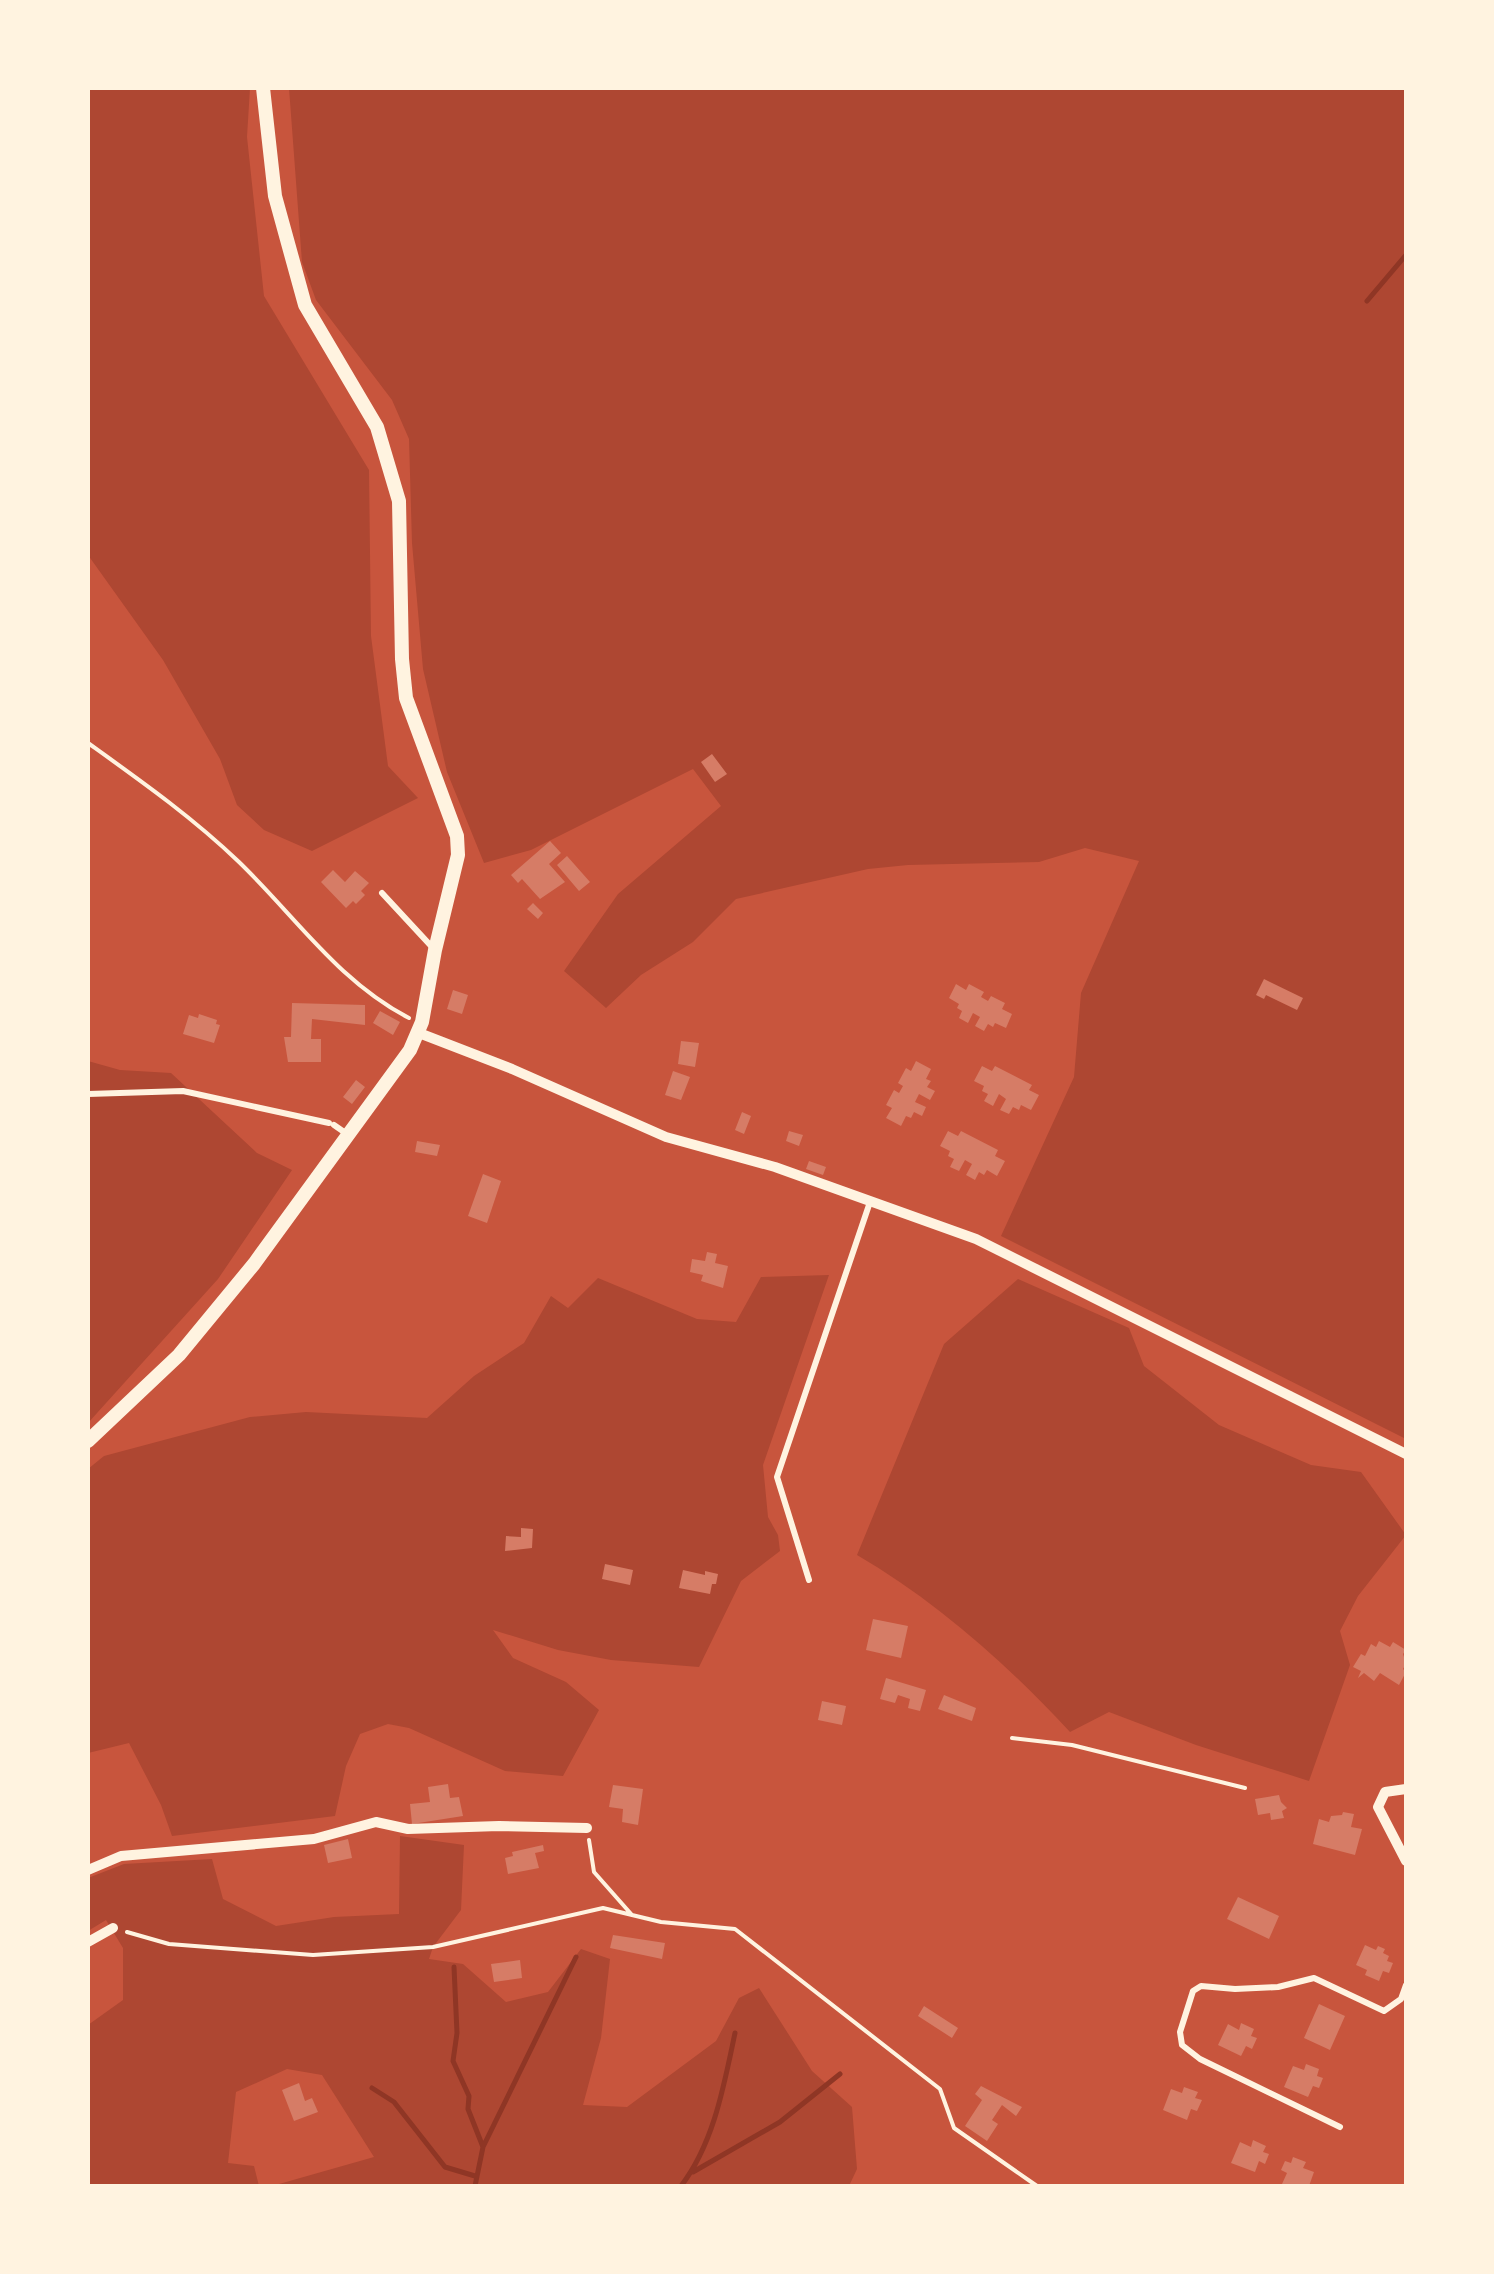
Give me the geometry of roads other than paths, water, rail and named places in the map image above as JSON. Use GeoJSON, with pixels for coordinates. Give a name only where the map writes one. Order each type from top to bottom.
{"type":"FeatureCollection","features":[{"type":"Feature","properties":{"kind":"street"},"geometry":{"type":"LineString","coordinates":[[88,1441],[179,1355],[254,1264],[337,1128],[401,1064],[420,1027],[458,855],[457,836],[406,698],[399,500],[377,427],[305,305],[275,196],[263,88]]}},
{"type":"Feature","properties":{"kind":"street"},"geometry":{"type":"LineString","coordinates":[[420,1027],[666,1137],[776,1168],[976,1239],[1406,1454]]}},
{"type":"Feature","properties":{"kind":"street"},"geometry":{"type":"LineString","coordinates":[[1406,1789],[1385,1792],[1378,1807],[1406,1861]]}},
{"type":"Feature","properties":{"kind":"street"},"geometry":{"type":"LineString","coordinates":[[88,1870],[121,1856],[314,1839],[376,1822],[408,1829],[587,1828]]}},
{"type":"Feature","properties":{"kind":"street"},"geometry":{"type":"LineString","coordinates":[[88,1942],[113,1928]]}},
{"type":"Feature","properties":{"kind":"lane"},"geometry":{"type":"LineString","coordinates":[[382,893],[435,950]]}},
{"type":"Feature","properties":{"kind":"lane"},"geometry":{"type":"LineString","coordinates":[[88,1094],[183,1091],[337,1128]]}},
{"type":"Feature","properties":{"kind":"lane"},"geometry":{"type":"LineString","coordinates":[[809,1580],[777,1477],[870,1201]]}},
{"type":"Feature","properties":{"kind":"lane"},"geometry":{"type":"LineString","coordinates":[[1340,2127],[1200,2059],[1182,2045],[1180,2032],[1193,1990],[1201,1986],[1278,1986],[1314,1978],[1384,2011],[1401,1999],[1406,1985]]}},
{"type":"Feature","properties":{"kind":"waterway"},"geometry":{"type":"LineString","coordinates":[[1367,301],[1406,255]]}},
{"type":"Feature","properties":{"kind":"waterway"},"geometry":{"type":"LineString","coordinates":[[483,2147],[576,1957]]}},
{"type":"Feature","properties":{"kind":"waterway"},"geometry":{"type":"LineString","coordinates":[[454,1967],[457,2033],[453,2061],[469,2096],[468,2109],[483,2147],[475,2186]]}},
{"type":"Feature","properties":{"kind":"waterway"},"geometry":{"type":"LineString","coordinates":[[681,2186],[710,2132],[735,2033]]}},
{"type":"Feature","properties":{"kind":"waterway"},"geometry":{"type":"LineString","coordinates":[[693,2172],[780,2122],[840,2074]]}},
{"type":"Feature","properties":{"kind":"waterway"},"geometry":{"type":"LineString","coordinates":[[372,2088],[394,2102],[445,2167],[475,2176]]}}]}
